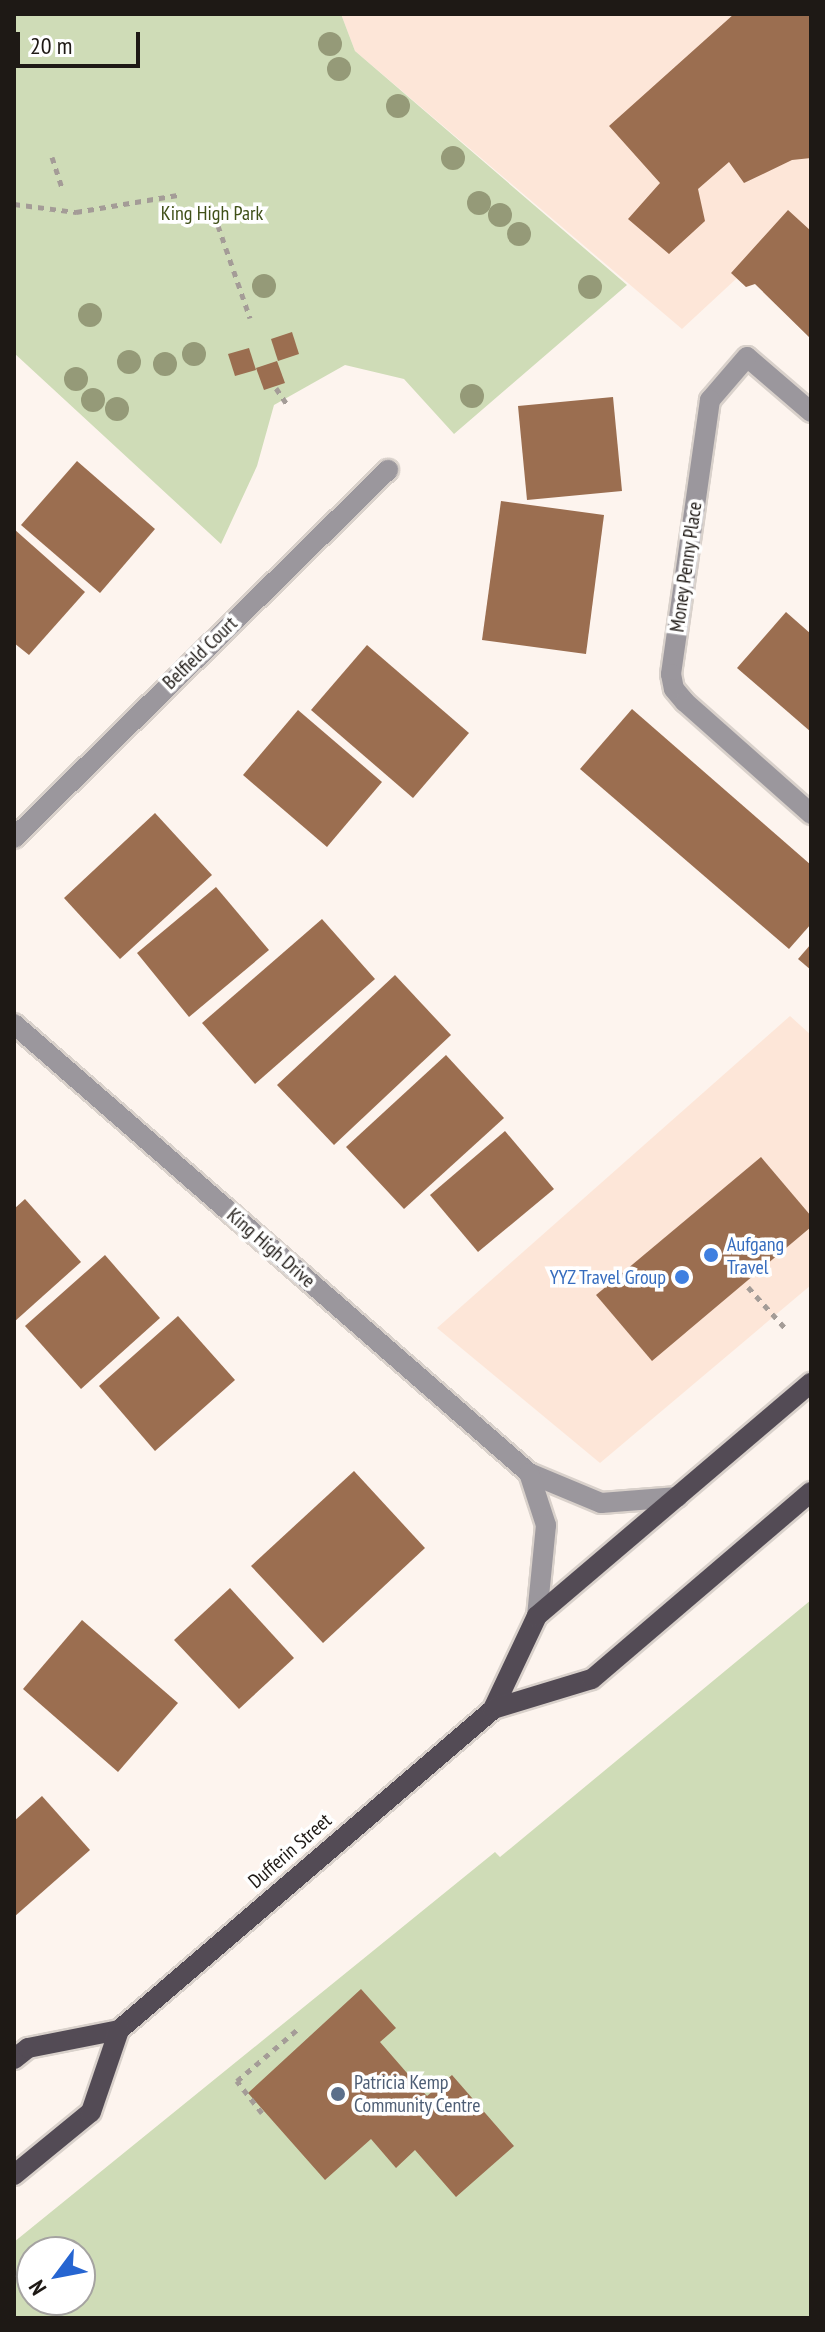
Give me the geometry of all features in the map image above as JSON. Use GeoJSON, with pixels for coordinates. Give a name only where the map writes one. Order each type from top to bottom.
{"type":"FeatureCollection","features":[{"type":"Feature","properties":{"kind":"main road","name":"Dufferin Street"},"geometry":{"type":"LineString","coordinates":[[493,1709],[537,1616],[811,1383]]}},
{"type":"Feature","properties":{"kind":"main road","name":"Dufferin Street"},"geometry":{"type":"LineString","coordinates":[[14,2059],[28,2048],[119,2030],[493,1709],[592,1679],[811,1492]]}},
{"type":"Feature","properties":{"kind":"main road"},"geometry":{"type":"LineString","coordinates":[[14,2175],[91,2112],[119,2030]]}},
{"type":"Feature","properties":{"kind":"street","name":"Money Penny Place"},"geometry":{"type":"LineString","coordinates":[[811,412],[747,357],[710,400],[671,674],[674,689],[685,702],[811,814]]}},
{"type":"Feature","properties":{"kind":"street","name":"Belfield Court"},"geometry":{"type":"LineString","coordinates":[[14,838],[388,470]]}},
{"type":"Feature","properties":{"kind":"street","name":"King High Drive"},"geometry":{"type":"LineString","coordinates":[[14,1024],[529,1473],[601,1503],[678,1497]]}},
{"type":"Feature","properties":{"kind":"street"},"geometry":{"type":"LineString","coordinates":[[529,1473],[546,1525],[537,1616]]}},
{"type":"Feature","properties":{"kind":"path"},"geometry":{"type":"LineString","coordinates":[[52,157],[62,187]]}},
{"type":"Feature","properties":{"kind":"path"},"geometry":{"type":"LineString","coordinates":[[14,204],[64,211],[178,195]]}},
{"type":"Feature","properties":{"kind":"path"},"geometry":{"type":"LineString","coordinates":[[64,211],[65,202]]}},
{"type":"Feature","properties":{"kind":"path"},"geometry":{"type":"LineString","coordinates":[[214,214],[250,318]]}},
{"type":"Feature","properties":{"kind":"path"},"geometry":{"type":"LineString","coordinates":[[276,388],[289,407]]}},
{"type":"Feature","properties":{"kind":"path"},"geometry":{"type":"LineString","coordinates":[[748,1287],[786,1329]]}},
{"type":"Feature","properties":{"kind":"path"},"geometry":{"type":"LineString","coordinates":[[262,2113],[237,2081],[299,2028]]}},
{"type":"Feature","properties":{"kind":"shaded area"},"geometry":{"type":"Polygon","coordinates":[[[341,14],[811,14],[811,241],[792,227],[682,329],[355,51],[341,14]]]}},
{"type":"Feature","properties":{"kind":"shaded area"},"geometry":{"type":"Polygon","coordinates":[[[790,1016],[811,1035],[811,1285],[600,1463],[437,1328],[790,1016]]]}},
{"type":"Feature","properties":{"kind":"green space","name":"King High Park"},"geometry":{"type":"Polygon","coordinates":[[[14,14],[341,14],[355,51],[627,285],[454,434],[404,379],[345,365],[274,405],[257,466],[221,544],[14,353],[14,14]]]}},
{"type":"Feature","properties":{"kind":"green space"},"geometry":{"type":"Polygon","coordinates":[[[811,1600],[811,2318],[14,2318],[16,2240],[16,2316],[96,2316],[96,2236],[21,2236],[495,1852],[500,1857],[811,1600]]]}},
{"type":"Feature","properties":{"kind":"building"},"geometry":{"type":"Polygon","coordinates":[[[734,14],[811,14],[811,158],[792,160],[744,183],[729,162],[698,189],[705,221],[669,254],[628,219],[660,183],[609,126],[734,14]]]}},
{"type":"Feature","properties":{"kind":"building"},"geometry":{"type":"Polygon","coordinates":[[[788,210],[811,231],[811,339],[755,284],[746,287],[731,273],[788,210]]]}},
{"type":"Feature","properties":{"kind":"building"},"geometry":{"type":"Polygon","coordinates":[[[292,332],[299,354],[278,361],[271,339],[292,332]]]}},
{"type":"Feature","properties":{"kind":"building"},"geometry":{"type":"Polygon","coordinates":[[[249,348],[256,370],[235,376],[228,354],[249,348]]]}},
{"type":"Feature","properties":{"kind":"building"},"geometry":{"type":"Polygon","coordinates":[[[277,361],[285,383],[264,390],[256,368],[277,361]]]}},
{"type":"Feature","properties":{"kind":"building"},"geometry":{"type":"Polygon","coordinates":[[[613,397],[622,491],[527,500],[518,406],[613,397]]]}},
{"type":"Feature","properties":{"kind":"building"},"geometry":{"type":"Polygon","coordinates":[[[77,461],[155,529],[100,593],[21,525],[77,461]]]}},
{"type":"Feature","properties":{"kind":"building"},"geometry":{"type":"Polygon","coordinates":[[[501,501],[604,515],[586,654],[482,640],[501,501]]]}},
{"type":"Feature","properties":{"kind":"building"},"geometry":{"type":"Polygon","coordinates":[[[14,529],[85,592],[29,655],[14,643],[14,529]]]}},
{"type":"Feature","properties":{"kind":"building"},"geometry":{"type":"Polygon","coordinates":[[[786,612],[811,634],[811,732],[737,668],[786,612]]]}},
{"type":"Feature","properties":{"kind":"building"},"geometry":{"type":"Polygon","coordinates":[[[367,645],[469,733],[413,798],[311,710],[367,645]]]}},
{"type":"Feature","properties":{"kind":"building"},"geometry":{"type":"Polygon","coordinates":[[[632,709],[811,865],[811,924],[789,949],[580,769],[632,709]]]}},
{"type":"Feature","properties":{"kind":"building"},"geometry":{"type":"Polygon","coordinates":[[[298,710],[382,782],[327,847],[243,775],[298,710]]]}},
{"type":"Feature","properties":{"kind":"building"},"geometry":{"type":"Polygon","coordinates":[[[155,813],[212,875],[120,959],[64,898],[155,813]]]}},
{"type":"Feature","properties":{"kind":"building"},"geometry":{"type":"Polygon","coordinates":[[[216,887],[269,950],[189,1017],[137,953],[216,887]]]}},
{"type":"Feature","properties":{"kind":"building"},"geometry":{"type":"Polygon","coordinates":[[[322,919],[375,979],[255,1084],[202,1023],[322,919]]]}},
{"type":"Feature","properties":{"kind":"building"},"geometry":{"type":"Polygon","coordinates":[[[811,944],[811,970],[798,959],[811,944]]]}},
{"type":"Feature","properties":{"kind":"building"},"geometry":{"type":"Polygon","coordinates":[[[395,975],[451,1035],[334,1145],[277,1085],[395,975]]]}},
{"type":"Feature","properties":{"kind":"building"},"geometry":{"type":"Polygon","coordinates":[[[446,1055],[504,1118],[404,1209],[346,1147],[446,1055]]]}},
{"type":"Feature","properties":{"kind":"building"},"geometry":{"type":"Polygon","coordinates":[[[505,1131],[554,1189],[478,1252],[430,1195],[505,1131]]]}},
{"type":"Feature","properties":{"kind":"building"},"geometry":{"type":"Polygon","coordinates":[[[761,1157],[811,1216],[811,1227],[652,1361],[596,1295],[761,1157]]]}},
{"type":"Feature","properties":{"kind":"building"},"geometry":{"type":"Polygon","coordinates":[[[25,1199],[81,1262],[14,1322],[14,1209],[25,1199]]]}},
{"type":"Feature","properties":{"kind":"building"},"geometry":{"type":"Polygon","coordinates":[[[105,1255],[160,1318],[81,1389],[25,1326],[105,1255]]]}},
{"type":"Feature","properties":{"kind":"building"},"geometry":{"type":"Polygon","coordinates":[[[178,1316],[235,1380],[155,1451],[99,1386],[178,1316]]]}},
{"type":"Feature","properties":{"kind":"building"},"geometry":{"type":"Polygon","coordinates":[[[354,1471],[425,1548],[323,1643],[251,1566],[354,1471]]]}},
{"type":"Feature","properties":{"kind":"building"},"geometry":{"type":"Polygon","coordinates":[[[230,1588],[294,1658],[239,1709],[174,1640],[230,1588]]]}},
{"type":"Feature","properties":{"kind":"building"},"geometry":{"type":"Polygon","coordinates":[[[82,1620],[178,1703],[118,1772],[23,1689],[82,1620]]]}},
{"type":"Feature","properties":{"kind":"building"},"geometry":{"type":"Polygon","coordinates":[[[42,1796],[90,1850],[14,1917],[14,1821],[42,1796]]]}},
{"type":"Feature","properties":{"kind":"building","name":"Patricia Kemp Community Centre"},"geometry":{"type":"Polygon","coordinates":[[[361,1989],[396,2028],[380,2042],[427,2096],[452,2075],[514,2146],[456,2197],[415,2150],[396,2168],[371,2139],[325,2180],[248,2093],[361,1989]]]}},
{"type":"Feature","properties":{"kind":"place","name":"Aufgang Travel"},"geometry":{"type":"Point","coordinates":[711,1255]}},
{"type":"Feature","properties":{"kind":"place","name":"YYZ Travel Group"},"geometry":{"type":"Point","coordinates":[682,1277]}},
{"type":"Feature","properties":{"kind":"place","name":"Patricia Kemp Community Centre"},"geometry":{"type":"Point","coordinates":[338,2094]}}]}
